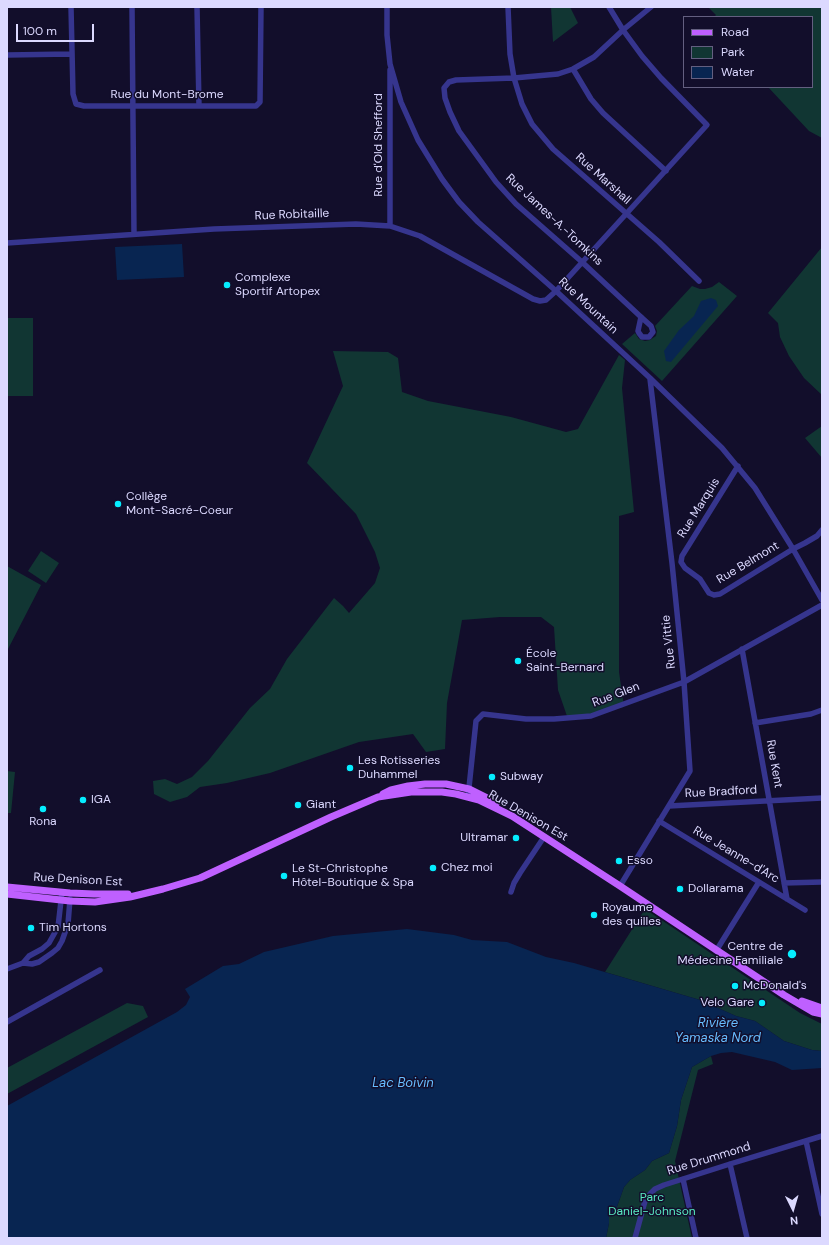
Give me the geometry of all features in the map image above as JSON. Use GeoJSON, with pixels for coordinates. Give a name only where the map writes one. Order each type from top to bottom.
{"type":"FeatureCollection","features":[{"type":"Feature","properties":{"kind":"main road","name":"Rue Denison Est"},"geometry":{"type":"LineString","coordinates":[[7,894],[70,901],[94,902],[110,901],[169,888],[200,878],[391,790],[425,784],[446,784],[487,798],[716,951],[813,1012],[822,1014]]}},
{"type":"Feature","properties":{"kind":"main road","name":"Rue Denison Est"},"geometry":{"type":"LineString","coordinates":[[7,887],[70,893],[110,894],[148,892]]}},
{"type":"Feature","properties":{"kind":"main road"},"geometry":{"type":"LineString","coordinates":[[788,997],[822,1008]]}},
{"type":"Feature","properties":{"kind":"main road"},"geometry":{"type":"LineString","coordinates":[[813,1012],[822,1018]]}},
{"type":"Feature","properties":{"kind":"street","name":"Rue du Mont-Brome"},"geometry":{"type":"LineString","coordinates":[[71,7],[73,94],[76,104],[84,106],[256,106],[260,102],[260,7]]}},
{"type":"Feature","properties":{"kind":"street"},"geometry":{"type":"LineString","coordinates":[[132,7],[134,234]]}},
{"type":"Feature","properties":{"kind":"street"},"geometry":{"type":"LineString","coordinates":[[197,7],[198,106]]}},
{"type":"Feature","properties":{"kind":"street","name":"Rue Mountain"},"geometry":{"type":"LineString","coordinates":[[387,7],[387,35],[390,64],[401,102],[418,140],[442,179],[478,222],[556,291],[650,378],[722,448],[755,488],[793,549],[822,600]]}},
{"type":"Feature","properties":{"kind":"street","name":"Rue Marshall"},"geometry":{"type":"LineString","coordinates":[[508,7],[510,54],[514,78],[522,104],[532,124],[553,149],[659,242],[699,281]]}},
{"type":"Feature","properties":{"kind":"street"},"geometry":{"type":"LineString","coordinates":[[610,7],[623,30]]}},
{"type":"Feature","properties":{"kind":"street"},"geometry":{"type":"LineString","coordinates":[[514,78],[558,74],[573,69],[594,57],[651,7]]}},
{"type":"Feature","properties":{"kind":"street","name":"Rue Robitaille"},"geometry":{"type":"LineString","coordinates":[[7,243],[275,226],[356,224],[390,226],[420,236],[532,299],[540,301],[546,300],[556,291],[708,125],[661,78],[642,56],[623,30]]}},
{"type":"Feature","properties":{"kind":"street"},"geometry":{"type":"LineString","coordinates":[[7,55],[72,54]]}},
{"type":"Feature","properties":{"kind":"street","name":"Rue d'Old Shefford"},"geometry":{"type":"LineString","coordinates":[[390,64],[390,226]]}},
{"type":"Feature","properties":{"kind":"street"},"geometry":{"type":"LineString","coordinates":[[573,69],[591,99],[603,113],[666,171]]}},
{"type":"Feature","properties":{"kind":"street","name":"Rue James-A.-Tomkins"},"geometry":{"type":"LineString","coordinates":[[514,78],[456,80],[449,82],[444,88],[445,98],[459,131],[496,182],[516,204],[582,262],[641,317]]}},
{"type":"Feature","properties":{"kind":"street","name":"Rue Vittie"},"geometry":{"type":"LineString","coordinates":[[620,886],[690,771],[684,682],[672,563],[650,378]]}},
{"type":"Feature","properties":{"kind":"street","name":"Rue Marquis"},"geometry":{"type":"LineString","coordinates":[[682,562],[682,556],[738,466]]}},
{"type":"Feature","properties":{"kind":"street"},"geometry":{"type":"LineString","coordinates":[[793,549],[817,536],[822,530]]}},
{"type":"Feature","properties":{"kind":"street","name":"Rue Belmont"},"geometry":{"type":"LineString","coordinates":[[682,562],[685,568],[700,579],[709,593],[714,595],[720,594],[793,549]]}},
{"type":"Feature","properties":{"kind":"street","name":"Rue Glen"},"geometry":{"type":"LineString","coordinates":[[469,793],[476,721],[483,714],[526,719],[554,719],[591,716],[684,682],[822,605]]}},
{"type":"Feature","properties":{"kind":"street","name":"Rue Kent"},"geometry":{"type":"LineString","coordinates":[[742,649],[784,883]]}},
{"type":"Feature","properties":{"kind":"street"},"geometry":{"type":"LineString","coordinates":[[755,723],[811,714],[822,710]]}},
{"type":"Feature","properties":{"kind":"street","name":"Rue Bradford"},"geometry":{"type":"LineString","coordinates":[[669,806],[822,798]]}},
{"type":"Feature","properties":{"kind":"street","name":"Rue Jeanne-d'Arc"},"geometry":{"type":"LineString","coordinates":[[659,821],[787,899]]}},
{"type":"Feature","properties":{"kind":"street"},"geometry":{"type":"LineString","coordinates":[[511,892],[520,873],[544,837]]}},
{"type":"Feature","properties":{"kind":"street"},"geometry":{"type":"LineString","coordinates":[[716,951],[759,882]]}},
{"type":"Feature","properties":{"kind":"street"},"geometry":{"type":"LineString","coordinates":[[784,883],[822,882]]}},
{"type":"Feature","properties":{"kind":"street","name":"Rue Jeanne-d'Arc"},"geometry":{"type":"LineString","coordinates":[[784,883],[787,899]]}},
{"type":"Feature","properties":{"kind":"street"},"geometry":{"type":"LineString","coordinates":[[23,963],[29,956],[36,954],[49,943],[58,927],[62,892]]}},
{"type":"Feature","properties":{"kind":"street"},"geometry":{"type":"LineString","coordinates":[[7,968],[23,963],[32,964],[39,962],[52,953],[62,940],[66,931],[68,924],[70,893]]}},
{"type":"Feature","properties":{"kind":"street"},"geometry":{"type":"LineString","coordinates":[[787,899],[805,910]]}},
{"type":"Feature","properties":{"kind":"street"},"geometry":{"type":"LineString","coordinates":[[58,927],[66,931]]}},
{"type":"Feature","properties":{"kind":"street"},"geometry":{"type":"LineString","coordinates":[[7,1022],[100,970]]}},
{"type":"Feature","properties":{"kind":"street","name":"Rue Drummond"},"geometry":{"type":"LineString","coordinates":[[635,1238],[645,1201],[650,1194],[660,1187],[822,1136]]}},
{"type":"Feature","properties":{"kind":"street"},"geometry":{"type":"LineString","coordinates":[[806,1141],[822,1214]]}},
{"type":"Feature","properties":{"kind":"street"},"geometry":{"type":"LineString","coordinates":[[730,1164],[747,1238]]}},
{"type":"Feature","properties":{"kind":"street"},"geometry":{"type":"LineString","coordinates":[[683,1179],[696,1238]]}},
{"type":"Feature","properties":{"kind":"green space"},"geometry":{"type":"Polygon","coordinates":[[[551,7],[570,7],[578,23],[553,42],[551,7]]]}},
{"type":"Feature","properties":{"kind":"green space"},"geometry":{"type":"Polygon","coordinates":[[[708,7],[822,7],[822,138],[809,131],[769,88],[813,88],[813,16],[715,16],[716,15],[708,7]]]}},
{"type":"Feature","properties":{"kind":"green space"},"geometry":{"type":"Polygon","coordinates":[[[822,247],[822,395],[804,378],[789,356],[780,337],[778,323],[768,313],[822,247]]]}},
{"type":"Feature","properties":{"kind":"green space"},"geometry":{"type":"Polygon","coordinates":[[[719,282],[737,296],[662,381],[622,344],[635,333],[639,339],[645,341],[650,340],[656,336],[657,331],[655,326],[692,286],[705,289],[712,287],[719,282]]]}},
{"type":"Feature","properties":{"kind":"green space"},"geometry":{"type":"Polygon","coordinates":[[[7,318],[33,318],[33,396],[7,396],[7,318]]]}},
{"type":"Feature","properties":{"kind":"green space"},"geometry":{"type":"Polygon","coordinates":[[[333,351],[388,352],[398,358],[402,392],[428,401],[511,417],[566,432],[578,429],[619,355],[625,360],[622,388],[634,512],[619,516],[619,672],[624,707],[568,719],[558,690],[554,627],[541,617],[500,617],[462,620],[447,703],[445,749],[426,752],[413,734],[359,742],[270,773],[227,783],[200,787],[187,797],[170,802],[154,794],[153,781],[165,779],[177,784],[192,777],[208,761],[250,708],[270,689],[287,659],[334,598],[349,613],[375,583],[380,568],[375,552],[356,514],[307,463],[343,386],[333,351]]]}},
{"type":"Feature","properties":{"kind":"green space"},"geometry":{"type":"Polygon","coordinates":[[[822,426],[822,458],[805,438],[822,426]]]}},
{"type":"Feature","properties":{"kind":"green space"},"geometry":{"type":"Polygon","coordinates":[[[41,551],[59,563],[46,583],[28,571],[41,551]]]}},
{"type":"Feature","properties":{"kind":"green space"},"geometry":{"type":"Polygon","coordinates":[[[7,566],[41,585],[7,651],[7,566]]]}},
{"type":"Feature","properties":{"kind":"green space"},"geometry":{"type":"Polygon","coordinates":[[[7,771],[15,772],[11,813],[7,813],[7,771]]]}},
{"type":"Feature","properties":{"kind":"green space"},"geometry":{"type":"Polygon","coordinates":[[[645,909],[800,1013],[822,1024],[822,1051],[812,1050],[784,1041],[755,1021],[736,1016],[700,1000],[605,972],[645,909]]]}},
{"type":"Feature","properties":{"kind":"green space"},"geometry":{"type":"Polygon","coordinates":[[[127,1003],[143,1006],[148,1017],[7,1094],[7,1068],[127,1003]]]}},
{"type":"Feature","properties":{"kind":"green space","name":"Parc Daniel-Johnson"},"geometry":{"type":"Polygon","coordinates":[[[711,1056],[713,1064],[698,1070],[675,1161],[692,1238],[606,1238],[609,1216],[614,1215],[624,1187],[630,1180],[645,1170],[652,1161],[669,1153],[677,1126],[681,1100],[692,1067],[711,1056]]]}},
{"type":"Feature","properties":{"kind":"water"},"geometry":{"type":"Polygon","coordinates":[[[182,244],[184,277],[117,280],[115,247],[182,244]]]}},
{"type":"Feature","properties":{"kind":"water"},"geometry":{"type":"Polygon","coordinates":[[[711,298],[716,300],[718,306],[671,362],[666,361],[664,351],[679,330],[694,316],[701,301],[711,298]]]}},
{"type":"Feature","properties":{"kind":"water","name":"Lac Boivin"},"geometry":{"type":"Polygon","coordinates":[[[407,929],[454,935],[472,940],[507,942],[546,957],[574,963],[700,1000],[736,1016],[755,1021],[784,1041],[812,1050],[822,1051],[822,1068],[792,1070],[775,1062],[732,1052],[711,1056],[692,1067],[681,1100],[677,1126],[669,1153],[652,1161],[645,1170],[630,1180],[624,1187],[614,1215],[609,1216],[606,1238],[7,1238],[7,1106],[177,1012],[186,1005],[190,997],[185,989],[223,966],[239,964],[264,952],[333,936],[407,929]]]}},
{"type":"Feature","properties":{"kind":"place","name":"Complexe Sportif Artopex"},"geometry":{"type":"Point","coordinates":[227,285]}},
{"type":"Feature","properties":{"kind":"place","name":"Collège Mont-Sacré-Coeur"},"geometry":{"type":"Point","coordinates":[118,504]}},
{"type":"Feature","properties":{"kind":"place","name":"École Saint-Bernard"},"geometry":{"type":"Point","coordinates":[518,661]}},
{"type":"Feature","properties":{"kind":"place","name":"Les Rotisseries Duhammel"},"geometry":{"type":"Point","coordinates":[350,768]}},
{"type":"Feature","properties":{"kind":"place","name":"Subway"},"geometry":{"type":"Point","coordinates":[492,777]}},
{"type":"Feature","properties":{"kind":"place","name":"IGA"},"geometry":{"type":"Point","coordinates":[83,800]}},
{"type":"Feature","properties":{"kind":"place","name":"Giant"},"geometry":{"type":"Point","coordinates":[298,805]}},
{"type":"Feature","properties":{"kind":"place","name":"Rona"},"geometry":{"type":"Point","coordinates":[43,809]}},
{"type":"Feature","properties":{"kind":"place","name":"Ultramar"},"geometry":{"type":"Point","coordinates":[516,838]}},
{"type":"Feature","properties":{"kind":"place","name":"Esso"},"geometry":{"type":"Point","coordinates":[619,861]}},
{"type":"Feature","properties":{"kind":"place","name":"Chez moi"},"geometry":{"type":"Point","coordinates":[433,868]}},
{"type":"Feature","properties":{"kind":"place","name":"Le St-Christophe Hôtel-Boutique & Spa"},"geometry":{"type":"Point","coordinates":[284,876]}},
{"type":"Feature","properties":{"kind":"place","name":"Dollarama"},"geometry":{"type":"Point","coordinates":[680,889]}},
{"type":"Feature","properties":{"kind":"place","name":"Royaume des quilles"},"geometry":{"type":"Point","coordinates":[594,915]}},
{"type":"Feature","properties":{"kind":"place","name":"Tim Hortons"},"geometry":{"type":"Point","coordinates":[31,928]}},
{"type":"Feature","properties":{"kind":"place","name":"Centre de Médecine Familiale"},"geometry":{"type":"Point","coordinates":[792,954]}},
{"type":"Feature","properties":{"kind":"place","name":"McDonald's"},"geometry":{"type":"Point","coordinates":[735,986]}},
{"type":"Feature","properties":{"kind":"place","name":"Velo Gare"},"geometry":{"type":"Point","coordinates":[762,1003]}},
{"type":"Feature","properties":{"kind":"water label","name":"Rivière Yamaska Nord"},"geometry":{"type":"Point","coordinates":[718,1032]}}]}
